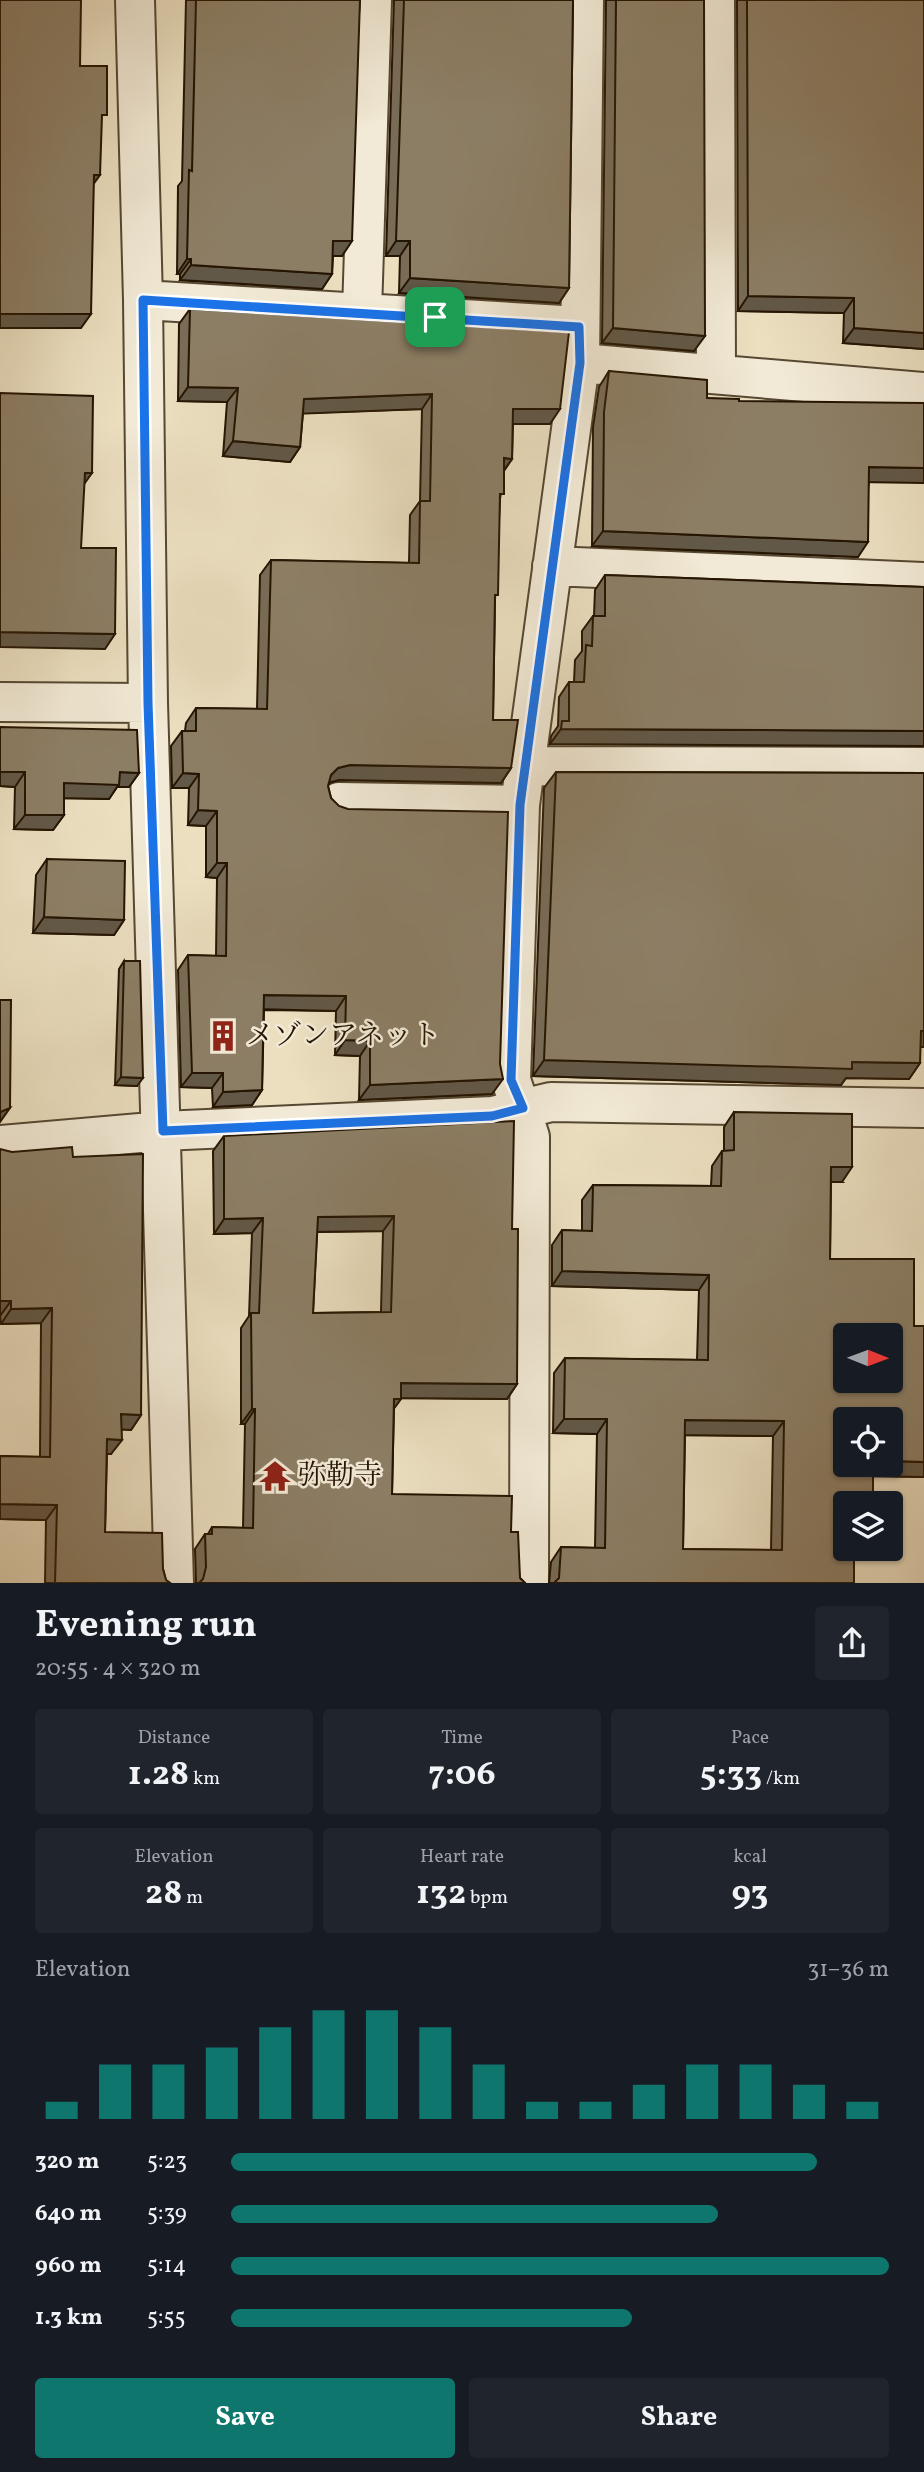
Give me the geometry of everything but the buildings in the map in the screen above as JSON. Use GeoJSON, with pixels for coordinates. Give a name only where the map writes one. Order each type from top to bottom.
{"type":"FeatureCollection","features":[{"type":"Feature","properties":{"kind":"street"},"geometry":{"type":"LineString","coordinates":[[135,0],[143,300],[148,703],[163,1131],[174,1583]]}},
{"type":"Feature","properties":{"kind":"street"},"geometry":{"type":"LineString","coordinates":[[362,312],[372,0]]}},
{"type":"Feature","properties":{"kind":"street"},"geometry":{"type":"LineString","coordinates":[[529,1583],[530,1137],[523,1108],[511,1080],[520,805],[580,345],[584,0]]}},
{"type":"Feature","properties":{"kind":"street"},"geometry":{"type":"LineString","coordinates":[[715,0],[716,374]]}},
{"type":"Feature","properties":{"kind":"street"},"geometry":{"type":"LineString","coordinates":[[143,300],[362,312],[580,345],[716,374],[924,392]]}},
{"type":"Feature","properties":{"kind":"street"},"geometry":{"type":"LineString","coordinates":[[552,566],[924,582]]}},
{"type":"Feature","properties":{"kind":"street"},"geometry":{"type":"LineString","coordinates":[[0,702],[148,703]]}},
{"type":"Feature","properties":{"kind":"street"},"geometry":{"type":"LineString","coordinates":[[527,766],[924,767]]}},
{"type":"Feature","properties":{"kind":"street"},"geometry":{"type":"LineString","coordinates":[[339,802],[520,805]]}},
{"type":"Feature","properties":{"kind":"street"},"geometry":{"type":"LineString","coordinates":[[0,1145],[163,1131],[492,1116],[551,1102],[924,1108]]}},
{"type":"Feature","properties":{"kind":"place","name":"メゾンアネット"},"geometry":{"type":"Point","coordinates":[223,1036]}},
{"type":"Feature","properties":{"kind":"place","name":"弥勒寺"},"geometry":{"type":"Point","coordinates":[275,1476]}},
{"type":"Feature","properties":{"kind":"route"},"geometry":{"type":"LineString","coordinates":[[143,300],[435,317],[579,327],[580,363],[520,805],[511,1080],[523,1108],[492,1116],[163,1131],[148,703],[143,300]]}}]}
